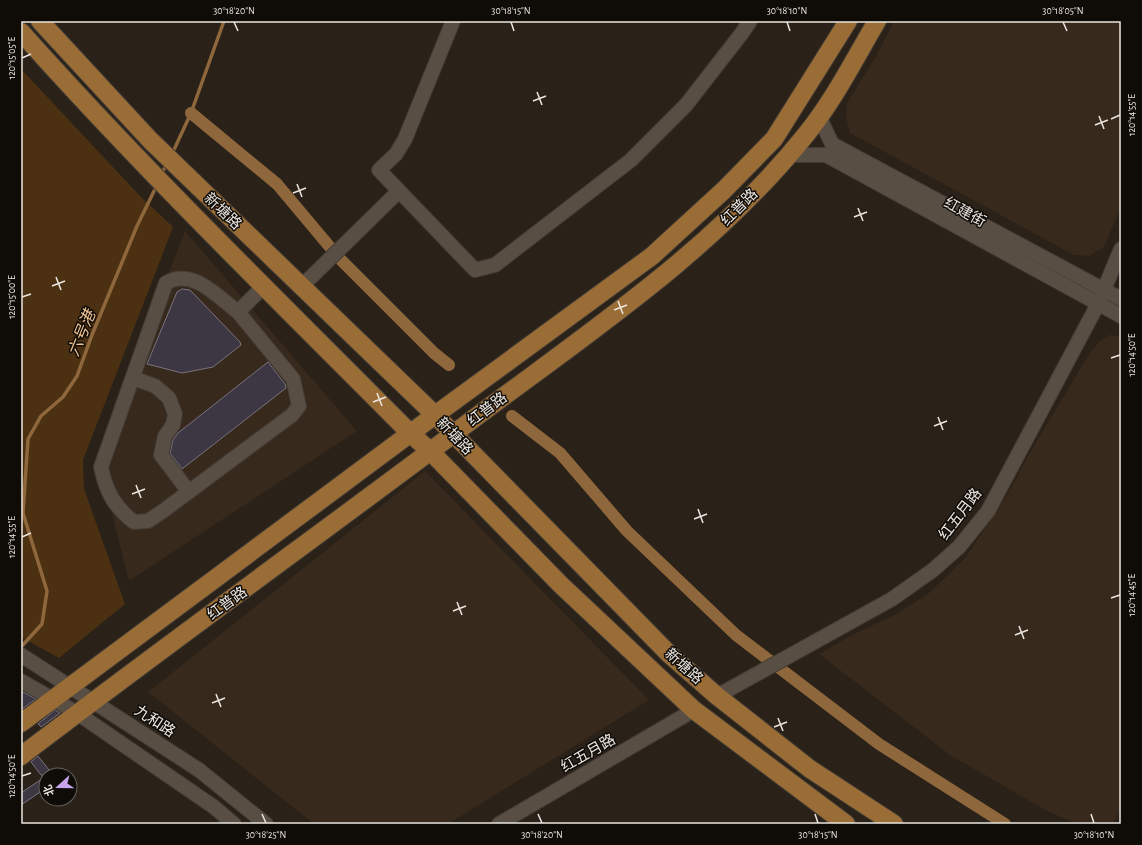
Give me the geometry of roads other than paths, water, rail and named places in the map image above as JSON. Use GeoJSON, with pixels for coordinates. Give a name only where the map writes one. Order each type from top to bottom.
{"type":"FeatureCollection","features":[{"type":"Feature","properties":{"kind":"main road","name":"新塘路"},"geometry":{"type":"LineString","coordinates":[[40,21],[179,170],[435,415],[669,654],[717,696],[810,769],[894,824]]}},
{"type":"Feature","properties":{"kind":"main road","name":"红普路"},"geometry":{"type":"LineString","coordinates":[[21,723],[410,433],[652,256],[724,190],[774,139],[848,21]]}},
{"type":"Feature","properties":{"kind":"main road","name":"红普路"},"geometry":{"type":"LineString","coordinates":[[21,756],[93,701],[432,452],[453,434],[667,274],[735,212],[805,137],[839,88],[877,21]]}},
{"type":"Feature","properties":{"kind":"main road","name":"新塘路"},"geometry":{"type":"LineString","coordinates":[[21,32],[172,193],[410,433],[432,452],[561,585],[694,710],[846,824]]}},
{"type":"Feature","properties":{"kind":"street"},"geometry":{"type":"LineString","coordinates":[[453,21],[405,139],[396,154],[379,170],[475,270],[495,265],[603,183],[660,133],[686,105],[750,21]]}},
{"type":"Feature","properties":{"kind":"street","name":"红建街"},"geometry":{"type":"LineString","coordinates":[[820,116],[832,144],[1121,299]]}},
{"type":"Feature","properties":{"kind":"street","name":"红建街"},"geometry":{"type":"LineString","coordinates":[[788,155],[826,155],[1121,316]]}},
{"type":"Feature","properties":{"kind":"street"},"geometry":{"type":"LineString","coordinates":[[302,287],[399,191]]}},
{"type":"Feature","properties":{"kind":"street","name":"红五月路"},"geometry":{"type":"LineString","coordinates":[[717,696],[764,672],[892,599],[933,570],[959,546],[988,511],[1098,304],[1121,250]]}},
{"type":"Feature","properties":{"kind":"street"},"geometry":{"type":"LineString","coordinates":[[175,277],[190,279],[205,286],[238,312],[293,379],[299,406],[292,415],[148,521],[134,522],[121,513],[105,486],[101,467],[132,378],[166,283],[175,277]]}},
{"type":"Feature","properties":{"kind":"street"},"geometry":{"type":"LineString","coordinates":[[238,312],[264,286]]}},
{"type":"Feature","properties":{"kind":"street"},"geometry":{"type":"LineString","coordinates":[[132,378],[155,386],[168,398],[175,414],[173,425],[165,436],[161,455],[189,492]]}},
{"type":"Feature","properties":{"kind":"street","name":"九和路"},"geometry":{"type":"LineString","coordinates":[[25,658],[199,770],[266,824]]}},
{"type":"Feature","properties":{"kind":"street"},"geometry":{"type":"LineString","coordinates":[[21,681],[78,713],[214,807],[234,824]]}},
{"type":"Feature","properties":{"kind":"street","name":"红五月路"},"geometry":{"type":"LineString","coordinates":[[499,824],[694,710]]}},
{"type":"Feature","properties":{"kind":"waterway","name":"六号港"},"geometry":{"type":"LineString","coordinates":[[172,154],[191,113],[224,21]]}},
{"type":"Feature","properties":{"kind":"waterway"},"geometry":{"type":"LineString","coordinates":[[191,113],[277,184],[340,259],[434,353],[449,365]]}},
{"type":"Feature","properties":{"kind":"waterway","name":"六号港"},"geometry":{"type":"LineString","coordinates":[[161,175],[167,163]]}},
{"type":"Feature","properties":{"kind":"waterway","name":"六号港"},"geometry":{"type":"LineString","coordinates":[[21,647],[42,624],[47,591],[23,513],[28,439],[41,416],[63,397],[77,376],[92,335],[137,226],[157,185]]}},
{"type":"Feature","properties":{"kind":"waterway"},"geometry":{"type":"LineString","coordinates":[[512,416],[560,453],[627,531],[736,635],[879,744],[1005,824]]}}]}
